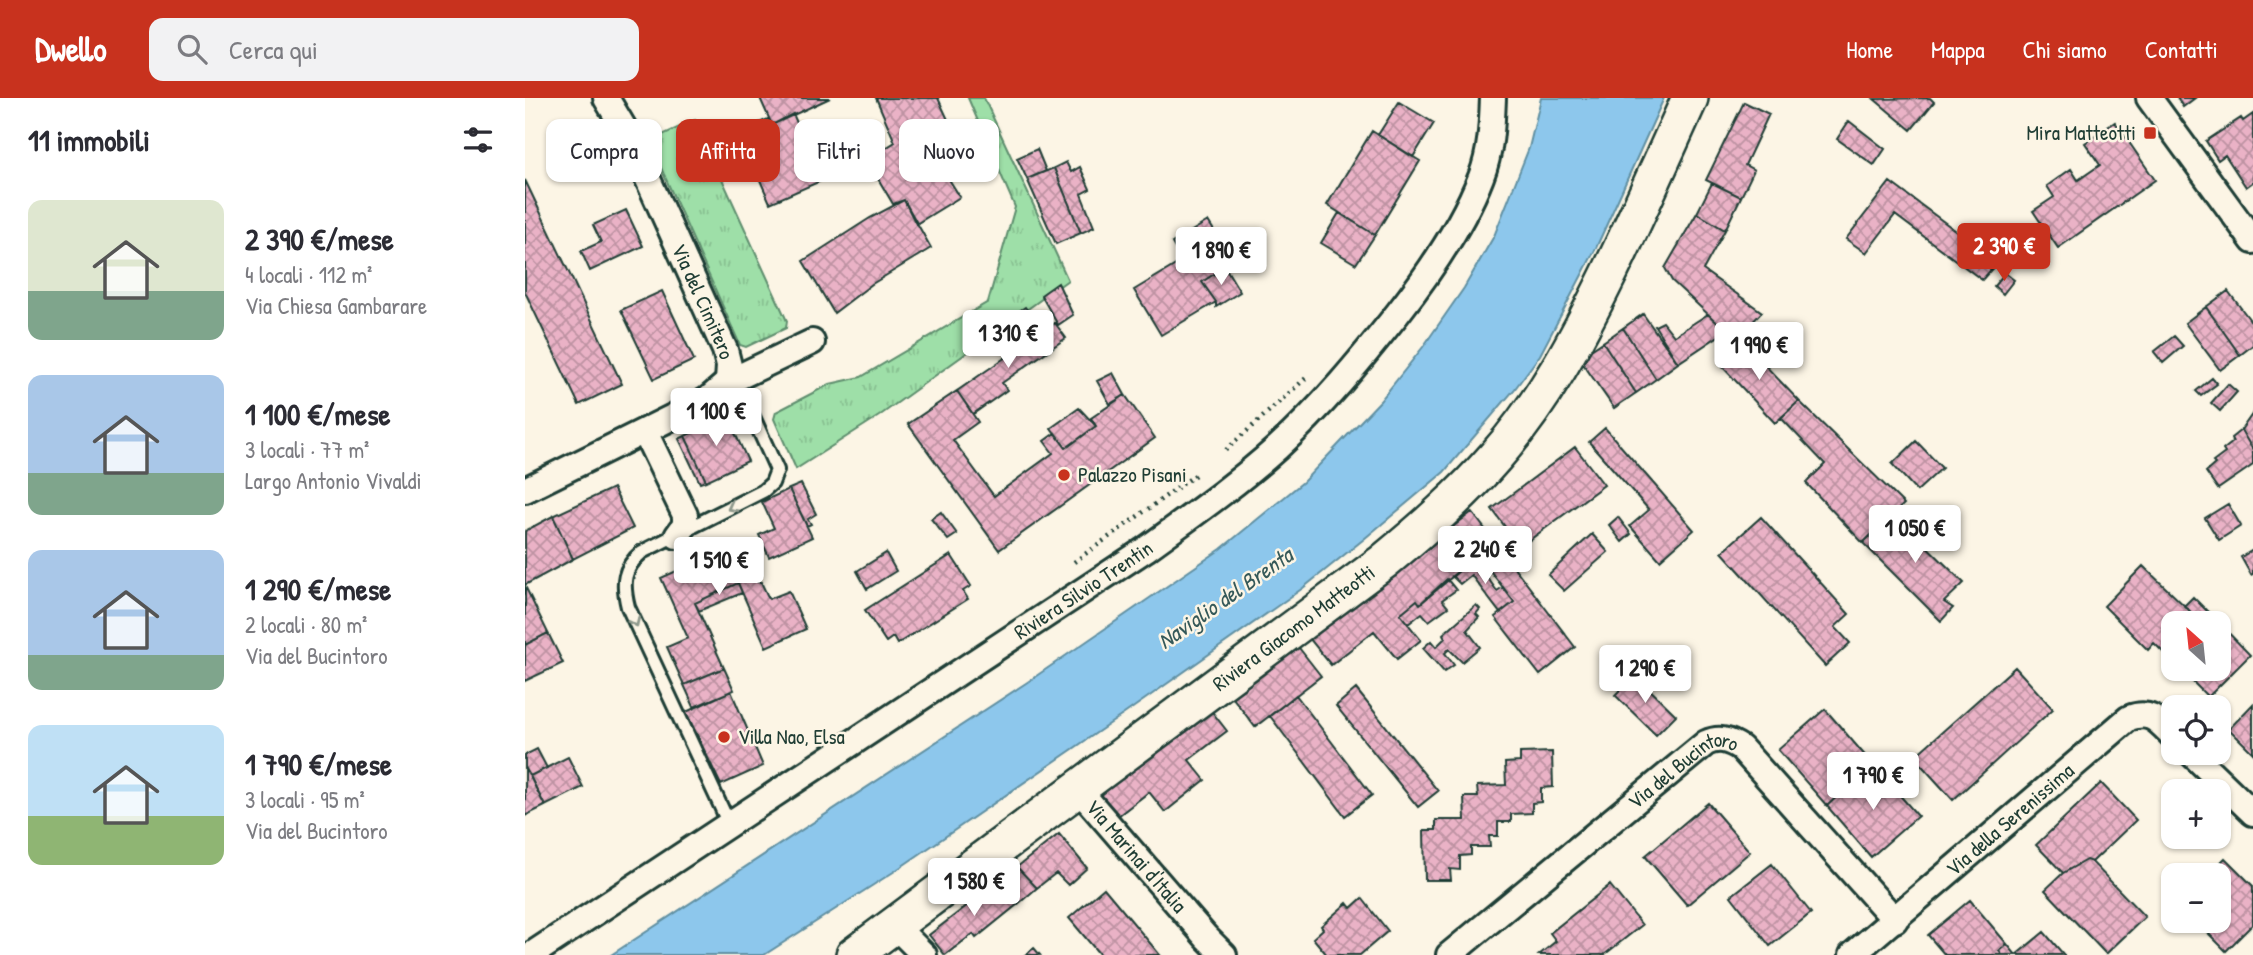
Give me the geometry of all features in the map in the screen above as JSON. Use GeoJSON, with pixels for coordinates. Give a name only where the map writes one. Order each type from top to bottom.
{"type":"FeatureCollection","features":[{"type":"Feature","properties":{"kind":"street","name":"Via del Cimitero"},"geometry":{"type":"LineString","coordinates":[[606,98],[628,135],[725,350],[729,366],[728,382]]}},
{"type":"Feature","properties":{"kind":"street","name":"Riviera Silvio Trentin"},"geometry":{"type":"LineString","coordinates":[[531,955],[1146,549],[1276,449],[1329,397],[1417,288],[1442,250],[1481,177],[1489,150],[1493,98]]}},
{"type":"Feature","properties":{"kind":"street","name":"Riviera Giacomo Matteotti"},"geometry":{"type":"LineString","coordinates":[[855,955],[1383,562],[1443,512],[1497,455],[1544,393],[1583,325],[1645,200],[1690,98]]}},
{"type":"Feature","properties":{"kind":"street"},"geometry":{"type":"LineString","coordinates":[[2149,98],[2253,241]]}},
{"type":"Feature","properties":{"kind":"street"},"geometry":{"type":"LineString","coordinates":[[525,490],[645,432],[707,400],[728,382],[812,342]]}},
{"type":"Feature","properties":{"kind":"street"},"geometry":{"type":"LineString","coordinates":[[645,432],[685,515],[685,525],[677,536]]}},
{"type":"Feature","properties":{"kind":"street","name":"Via della Serenissima"},"geometry":{"type":"LineString","coordinates":[[1852,955],[2129,718],[2141,714],[2150,716],[2161,726]]}},
{"type":"Feature","properties":{"kind":"street","name":"Via del Bucintoro"},"geometry":{"type":"LineString","coordinates":[[1449,955],[1714,739],[1732,742],[1741,748],[1895,920]]}},
{"type":"Feature","properties":{"kind":"street"},"geometry":{"type":"LineString","coordinates":[[2203,765],[2253,813]]}},
{"type":"Feature","properties":{"kind":"street","name":"Via Marinai d'Italia"},"geometry":{"type":"LineString","coordinates":[[1078,789],[1224,955]]}},
{"type":"Feature","properties":{"kind":"street"},"geometry":{"type":"LineString","coordinates":[[895,926],[924,955]]}},
{"type":"Feature","properties":{"kind":"lane","name":"Via del Cimitero"},"geometry":{"type":"LineString","coordinates":[[728,382],[745,399],[777,470],[772,483],[763,491],[642,552],[632,561],[625,573],[623,586],[628,607],[729,824]]}},
{"type":"Feature","properties":{"kind":"path"},"geometry":{"type":"LineString","coordinates":[[1226,450],[1307,377]]}},
{"type":"Feature","properties":{"kind":"path"},"geometry":{"type":"LineString","coordinates":[[1065,568],[1198,473]]}},
{"type":"Feature","properties":{"kind":"green space"},"geometry":{"type":"Polygon","coordinates":[[[968,98],[984,98],[994,119],[977,119],[968,98]]]}},
{"type":"Feature","properties":{"kind":"green space"},"geometry":{"type":"Polygon","coordinates":[[[676,129],[676,182],[723,182],[787,321],[786,328],[746,347],[740,345],[662,170],[662,135],[676,129]]]}},
{"type":"Feature","properties":{"kind":"green space"},"geometry":{"type":"Polygon","coordinates":[[[999,130],[1068,280],[879,416],[796,469],[774,419],[776,412],[830,384],[861,377],[988,302],[1015,207],[999,170],[999,130]]]}},
{"type":"Feature","properties":{"kind":"water","name":"Naviglio del Brenta"},"geometry":{"type":"Polygon","coordinates":[[[1541,98],[1664,98],[1596,248],[1540,355],[1514,390],[1444,472],[1303,588],[895,871],[764,955],[611,955],[1026,683],[1221,549],[1303,482],[1380,401],[1423,347],[1464,288],[1494,236],[1529,148],[1541,98]]]}},
{"type":"Feature","properties":{"kind":"building"},"geometry":{"type":"Polygon","coordinates":[[[760,98],[830,98],[780,121],[780,119],[769,119],[760,98]]]}},
{"type":"Feature","properties":{"kind":"building"},"geometry":{"type":"Polygon","coordinates":[[[876,98],[938,98],[948,119],[899,119],[899,182],[951,182],[960,197],[916,224],[904,200],[893,204],[880,182],[885,182],[885,148],[895,142],[876,98]]]}},
{"type":"Feature","properties":{"kind":"building"},"geometry":{"type":"Polygon","coordinates":[[[1930,98],[1934,102],[1911,130],[1874,99],[1930,98]]]}},
{"type":"Feature","properties":{"kind":"building"},"geometry":{"type":"Polygon","coordinates":[[[2177,98],[2195,98],[2183,107],[2177,98]]]}},
{"type":"Feature","properties":{"kind":"building"},"geometry":{"type":"Polygon","coordinates":[[[1399,102],[1434,123],[1413,157],[1378,135],[1399,102]]]}},
{"type":"Feature","properties":{"kind":"building"},"geometry":{"type":"Polygon","coordinates":[[[1744,102],[1769,114],[1745,165],[1754,170],[1741,197],[1706,180],[1744,102]]]}},
{"type":"Feature","properties":{"kind":"building"},"geometry":{"type":"Polygon","coordinates":[[[793,114],[795,119],[794,182],[818,182],[770,203],[761,182],[780,182],[780,121],[793,114]]]}},
{"type":"Feature","properties":{"kind":"building"},"geometry":{"type":"Polygon","coordinates":[[[2253,114],[2253,182],[2246,187],[2225,155],[2218,160],[2206,141],[2241,118],[2243,121],[2253,114]]]}},
{"type":"Feature","properties":{"kind":"building"},"geometry":{"type":"Polygon","coordinates":[[[1849,121],[1885,149],[1874,165],[1837,139],[1849,121]]]}},
{"type":"Feature","properties":{"kind":"building"},"geometry":{"type":"Polygon","coordinates":[[[2115,122],[2155,180],[2058,248],[2033,211],[2054,197],[2047,186],[2071,169],[2078,180],[2100,165],[2085,143],[2115,122]]]}},
{"type":"Feature","properties":{"kind":"building"},"geometry":{"type":"Polygon","coordinates":[[[1372,131],[1420,161],[1375,235],[1327,205],[1372,131]]]}},
{"type":"Feature","properties":{"kind":"building"},"geometry":{"type":"Polygon","coordinates":[[[1037,149],[1046,171],[1027,179],[1017,158],[1037,149]]]}},
{"type":"Feature","properties":{"kind":"building"},"geometry":{"type":"Polygon","coordinates":[[[1066,162],[1071,172],[1080,167],[1090,189],[1081,194],[1094,227],[1081,233],[1054,168],[1066,162]]]}},
{"type":"Feature","properties":{"kind":"building"},"geometry":{"type":"Polygon","coordinates":[[[1054,168],[1081,233],[1056,244],[1027,179],[1054,168]]]}},
{"type":"Feature","properties":{"kind":"building"},"geometry":{"type":"Polygon","coordinates":[[[525,180],[622,384],[579,405],[525,292],[525,180]]]}},
{"type":"Feature","properties":{"kind":"building"},"geometry":{"type":"Polygon","coordinates":[[[1890,182],[1998,262],[1982,280],[1895,215],[1866,253],[1846,239],[1890,182]]]}},
{"type":"Feature","properties":{"kind":"building"},"geometry":{"type":"Polygon","coordinates":[[[1712,183],[1741,197],[1725,230],[1697,213],[1712,183]]]}},
{"type":"Feature","properties":{"kind":"building"},"geometry":{"type":"Polygon","coordinates":[[[904,200],[931,248],[872,284],[834,313],[803,261],[870,218],[904,200]]]}},
{"type":"Feature","properties":{"kind":"building"},"geometry":{"type":"Polygon","coordinates":[[[626,210],[643,246],[590,271],[581,251],[601,242],[593,225],[626,210]]]}},
{"type":"Feature","properties":{"kind":"building"},"geometry":{"type":"Polygon","coordinates":[[[1339,213],[1375,235],[1356,264],[1321,243],[1339,213]]]}},
{"type":"Feature","properties":{"kind":"building"},"geometry":{"type":"Polygon","coordinates":[[[1697,213],[1725,230],[1703,270],[1762,312],[1736,340],[1672,281],[1665,268],[1697,213]]]}},
{"type":"Feature","properties":{"kind":"building"},"geometry":{"type":"Polygon","coordinates":[[[1208,221],[1223,245],[1213,250],[1209,245],[1182,261],[1172,243],[1208,221]]]}},
{"type":"Feature","properties":{"kind":"building"},"geometry":{"type":"Polygon","coordinates":[[[1209,245],[1225,267],[1202,282],[1216,302],[1161,335],[1134,290],[1209,245]]]}},
{"type":"Feature","properties":{"kind":"building"},"geometry":{"type":"Polygon","coordinates":[[[1225,267],[1240,292],[1216,307],[1216,302],[1202,282],[1225,267]]]}},
{"type":"Feature","properties":{"kind":"building"},"geometry":{"type":"Polygon","coordinates":[[[2005,273],[2014,280],[2003,294],[1994,286],[2005,273]]]}},
{"type":"Feature","properties":{"kind":"building"},"geometry":{"type":"Polygon","coordinates":[[[1058,283],[1073,315],[1058,325],[1041,295],[1058,283]]]}},
{"type":"Feature","properties":{"kind":"building"},"geometry":{"type":"Polygon","coordinates":[[[662,291],[694,360],[654,379],[621,310],[662,291]]]}},
{"type":"Feature","properties":{"kind":"building"},"geometry":{"type":"Polygon","coordinates":[[[2228,291],[2253,324],[2253,345],[2240,355],[2206,307],[2228,291]]]}},
{"type":"Feature","properties":{"kind":"building"},"geometry":{"type":"Polygon","coordinates":[[[1025,307],[1031,315],[1012,328],[1005,321],[1025,307]]]}},
{"type":"Feature","properties":{"kind":"building"},"geometry":{"type":"Polygon","coordinates":[[[2206,307],[2240,355],[2220,370],[2185,323],[2206,307]]]}},
{"type":"Feature","properties":{"kind":"building"},"geometry":{"type":"Polygon","coordinates":[[[1643,314],[1678,363],[1656,379],[1623,328],[1643,314]]]}},
{"type":"Feature","properties":{"kind":"building"},"geometry":{"type":"Polygon","coordinates":[[[1708,314],[1726,331],[1678,363],[1655,326],[1663,322],[1674,336],[1708,314]]]}},
{"type":"Feature","properties":{"kind":"building"},"geometry":{"type":"Polygon","coordinates":[[[1055,323],[1066,338],[1002,383],[1007,390],[973,414],[957,391],[1055,323]]]}},
{"type":"Feature","properties":{"kind":"building"},"geometry":{"type":"Polygon","coordinates":[[[1623,328],[1656,379],[1636,393],[1603,342],[1623,328]]]}},
{"type":"Feature","properties":{"kind":"building"},"geometry":{"type":"Polygon","coordinates":[[[2174,336],[2183,346],[2163,363],[2154,352],[2174,336]]]}},
{"type":"Feature","properties":{"kind":"building"},"geometry":{"type":"Polygon","coordinates":[[[1742,341],[1799,401],[1775,423],[1719,363],[1742,341]]]}},
{"type":"Feature","properties":{"kind":"building"},"geometry":{"type":"Polygon","coordinates":[[[1603,342],[1636,393],[1614,408],[1579,358],[1603,342]]]}},
{"type":"Feature","properties":{"kind":"building"},"geometry":{"type":"Polygon","coordinates":[[[1113,373],[1125,395],[1110,404],[1097,381],[1113,373]]]}},
{"type":"Feature","properties":{"kind":"building"},"geometry":{"type":"Polygon","coordinates":[[[2212,378],[2217,384],[2201,396],[2196,391],[2212,378]]]}},
{"type":"Feature","properties":{"kind":"building"},"geometry":{"type":"Polygon","coordinates":[[[2228,384],[2237,392],[2220,411],[2211,403],[2228,384]]]}},
{"type":"Feature","properties":{"kind":"building","name":"Palazzo Pisani"},"geometry":{"type":"Polygon","coordinates":[[[957,391],[978,422],[953,440],[994,496],[1053,453],[1044,441],[1055,433],[1066,448],[1096,426],[1091,418],[1125,395],[1155,438],[999,550],[908,424],[957,391]]]}},
{"type":"Feature","properties":{"kind":"building"},"geometry":{"type":"Polygon","coordinates":[[[1799,401],[1904,504],[1863,543],[1806,483],[1825,464],[1781,418],[1799,401]]]}},
{"type":"Feature","properties":{"kind":"building"},"geometry":{"type":"Polygon","coordinates":[[[1079,408],[1096,426],[1066,448],[1051,428],[1079,408]]]}},
{"type":"Feature","properties":{"kind":"building"},"geometry":{"type":"Polygon","coordinates":[[[2253,413],[2253,450],[2241,430],[2253,413]]]}},
{"type":"Feature","properties":{"kind":"building"},"geometry":{"type":"Polygon","coordinates":[[[727,416],[748,461],[706,481],[685,436],[727,416]]]}},
{"type":"Feature","properties":{"kind":"building"},"geometry":{"type":"Polygon","coordinates":[[[1605,428],[1694,530],[1660,560],[1630,526],[1649,510],[1589,442],[1605,428]]]}},
{"type":"Feature","properties":{"kind":"building"},"geometry":{"type":"Polygon","coordinates":[[[2241,430],[2253,450],[2253,465],[2218,489],[2206,472],[2215,464],[2213,462],[2225,453],[2223,450],[2233,442],[2231,438],[2241,430]]]}},
{"type":"Feature","properties":{"kind":"building"},"geometry":{"type":"Polygon","coordinates":[[[685,436],[706,481],[700,483],[679,439],[685,436]]]}},
{"type":"Feature","properties":{"kind":"building"},"geometry":{"type":"Polygon","coordinates":[[[1916,441],[1942,468],[1917,491],[1892,464],[1916,441]]]}},
{"type":"Feature","properties":{"kind":"building"},"geometry":{"type":"Polygon","coordinates":[[[1575,447],[1604,485],[1520,547],[1492,509],[1575,447]]]}},
{"type":"Feature","properties":{"kind":"building"},"geometry":{"type":"Polygon","coordinates":[[[801,484],[816,514],[808,519],[811,524],[807,526],[789,489],[801,484]]]}},
{"type":"Feature","properties":{"kind":"building"},"geometry":{"type":"Polygon","coordinates":[[[613,488],[633,528],[573,559],[553,516],[613,488]]]}},
{"type":"Feature","properties":{"kind":"building"},"geometry":{"type":"Polygon","coordinates":[[[789,489],[812,537],[769,557],[759,535],[774,528],[762,502],[789,489]]]}},
{"type":"Feature","properties":{"kind":"building"},"geometry":{"type":"Polygon","coordinates":[[[2228,504],[2241,526],[2219,540],[2205,518],[2228,504]]]}},
{"type":"Feature","properties":{"kind":"building"},"geometry":{"type":"Polygon","coordinates":[[[941,512],[957,534],[948,540],[931,519],[941,512]]]}},
{"type":"Feature","properties":{"kind":"building"},"geometry":{"type":"Polygon","coordinates":[[[1472,512],[1575,647],[1540,675],[1495,617],[1514,602],[1478,555],[1420,604],[1417,600],[1400,614],[1421,640],[1397,659],[1374,631],[1331,665],[1309,638],[1472,512]]]}},
{"type":"Feature","properties":{"kind":"building"},"geometry":{"type":"Polygon","coordinates":[[[1893,513],[1964,583],[1944,602],[1953,608],[1941,621],[1863,543],[1893,513]]]}},
{"type":"Feature","properties":{"kind":"building"},"geometry":{"type":"Polygon","coordinates":[[[553,516],[573,559],[525,585],[525,531],[553,516]]]}},
{"type":"Feature","properties":{"kind":"building"},"geometry":{"type":"Polygon","coordinates":[[[1618,517],[1631,534],[1622,542],[1609,525],[1618,517]]]}},
{"type":"Feature","properties":{"kind":"building"},"geometry":{"type":"Polygon","coordinates":[[[1761,517],[1849,614],[1835,627],[1850,643],[1825,666],[1722,552],[1761,517]]]}},
{"type":"Feature","properties":{"kind":"building"},"geometry":{"type":"Polygon","coordinates":[[[1592,534],[1608,552],[1564,591],[1548,575],[1592,534]]]}},
{"type":"Feature","properties":{"kind":"building"},"geometry":{"type":"Polygon","coordinates":[[[739,543],[757,582],[761,582],[769,599],[789,591],[806,629],[766,647],[738,583],[695,603],[724,668],[684,685],[667,647],[688,638],[661,578],[739,543]]]}},
{"type":"Feature","properties":{"kind":"building"},"geometry":{"type":"Polygon","coordinates":[[[2253,550],[2253,574],[2251,575],[2241,557],[2253,550]]]}},
{"type":"Feature","properties":{"kind":"building"},"geometry":{"type":"Polygon","coordinates":[[[886,553],[896,571],[867,589],[857,571],[886,553]]]}},
{"type":"Feature","properties":{"kind":"building"},"geometry":{"type":"Polygon","coordinates":[[[951,555],[971,586],[963,591],[968,599],[897,644],[893,637],[886,642],[865,610],[951,555]]]}},
{"type":"Feature","properties":{"kind":"building"},"geometry":{"type":"Polygon","coordinates":[[[1472,560],[1497,591],[1503,587],[1514,602],[1500,613],[1471,575],[1460,584],[1452,576],[1472,560]]]}},
{"type":"Feature","properties":{"kind":"building"},"geometry":{"type":"Polygon","coordinates":[[[2143,566],[2190,611],[2161,611],[2161,650],[2154,643],[2148,650],[2104,606],[2143,566]]]}},
{"type":"Feature","properties":{"kind":"building"},"geometry":{"type":"Polygon","coordinates":[[[1447,579],[1456,590],[1442,600],[1448,607],[1429,621],[1422,613],[1408,624],[1400,614],[1417,600],[1420,604],[1447,579]]]}},
{"type":"Feature","properties":{"kind":"building"},"geometry":{"type":"Polygon","coordinates":[[[738,583],[742,593],[699,611],[695,603],[738,583]]]}},
{"type":"Feature","properties":{"kind":"building"},"geometry":{"type":"Polygon","coordinates":[[[525,586],[548,633],[525,645],[525,586]]]}},
{"type":"Feature","properties":{"kind":"building"},"geometry":{"type":"Polygon","coordinates":[[[2193,597],[2207,611],[2190,611],[2184,606],[2193,597]]]}},
{"type":"Feature","properties":{"kind":"building"},"geometry":{"type":"Polygon","coordinates":[[[1476,605],[1480,609],[1476,614],[1479,617],[1467,630],[1480,647],[1462,662],[1449,649],[1445,653],[1454,665],[1444,672],[1423,648],[1431,641],[1436,647],[1445,638],[1443,634],[1476,605]]]}},
{"type":"Feature","properties":{"kind":"building"},"geometry":{"type":"Polygon","coordinates":[[[548,633],[563,663],[525,681],[525,645],[548,633]]]}},
{"type":"Feature","properties":{"kind":"building"},"geometry":{"type":"Polygon","coordinates":[[[2231,635],[2250,655],[2231,674],[2231,635]]]}},
{"type":"Feature","properties":{"kind":"building"},"geometry":{"type":"Polygon","coordinates":[[[1296,644],[1321,676],[1255,727],[1230,694],[1296,644]]]}},
{"type":"Feature","properties":{"kind":"building"},"geometry":{"type":"Polygon","coordinates":[[[2015,667],[2053,709],[1953,800],[1914,757],[2015,667]]]}},
{"type":"Feature","properties":{"kind":"building"},"geometry":{"type":"Polygon","coordinates":[[[724,668],[734,690],[694,707],[684,685],[724,668]]]}},
{"type":"Feature","properties":{"kind":"building"},"geometry":{"type":"Polygon","coordinates":[[[1635,675],[1676,715],[1656,735],[1615,695],[1635,675]]]}},
{"type":"Feature","properties":{"kind":"building"},"geometry":{"type":"Polygon","coordinates":[[[2192,681],[2224,681],[2210,695],[2206,695],[2192,681]]]}},
{"type":"Feature","properties":{"kind":"building"},"geometry":{"type":"Polygon","coordinates":[[[1356,689],[1438,791],[1418,807],[1336,706],[1356,689]]]}},
{"type":"Feature","properties":{"kind":"building","name":"Villa Nao, Elsa"},"geometry":{"type":"Polygon","coordinates":[[[731,691],[763,766],[721,785],[686,712],[731,691]]]}},
{"type":"Feature","properties":{"kind":"building"},"geometry":{"type":"Polygon","coordinates":[[[1296,695],[1372,795],[1345,816],[1270,716],[1296,695]]]}},
{"type":"Feature","properties":{"kind":"building"},"geometry":{"type":"Polygon","coordinates":[[[2253,704],[2253,753],[2231,731],[2231,727],[2253,704]]]}},
{"type":"Feature","properties":{"kind":"building"},"geometry":{"type":"Polygon","coordinates":[[[1210,709],[1227,731],[1189,760],[1205,780],[1165,812],[1149,792],[1114,819],[1097,797],[1210,709]]]}},
{"type":"Feature","properties":{"kind":"building"},"geometry":{"type":"Polygon","coordinates":[[[1825,709],[1874,766],[1855,782],[1861,789],[1851,796],[1845,789],[1827,806],[1778,750],[1825,709]]]}},
{"type":"Feature","properties":{"kind":"building"},"geometry":{"type":"Polygon","coordinates":[[[537,749],[547,768],[530,776],[525,767],[525,755],[537,749]]]}},
{"type":"Feature","properties":{"kind":"building"},"geometry":{"type":"Polygon","coordinates":[[[1552,752],[1553,787],[1541,788],[1541,802],[1532,803],[1532,813],[1511,814],[1511,822],[1498,822],[1498,836],[1489,836],[1490,847],[1471,847],[1471,855],[1460,856],[1460,870],[1450,869],[1451,880],[1425,880],[1424,830],[1436,830],[1436,820],[1465,820],[1464,797],[1478,797],[1477,786],[1506,785],[1505,763],[1520,762],[1520,753],[1552,752]]]}},
{"type":"Feature","properties":{"kind":"building"},"geometry":{"type":"Polygon","coordinates":[[[568,757],[583,787],[545,806],[530,776],[568,757]]]}},
{"type":"Feature","properties":{"kind":"building"},"geometry":{"type":"Polygon","coordinates":[[[1874,766],[1918,816],[1871,857],[1827,806],[1845,789],[1851,796],[1861,789],[1855,782],[1874,766]]]}},
{"type":"Feature","properties":{"kind":"building"},"geometry":{"type":"Polygon","coordinates":[[[525,767],[545,806],[525,816],[525,767]]]}},
{"type":"Feature","properties":{"kind":"building"},"geometry":{"type":"Polygon","coordinates":[[[2101,783],[2136,820],[2092,862],[2086,860],[2063,873],[2036,845],[2101,783]]]}},
{"type":"Feature","properties":{"kind":"building"},"geometry":{"type":"Polygon","coordinates":[[[1708,803],[1750,852],[1687,905],[1645,856],[1708,803]]]}},
{"type":"Feature","properties":{"kind":"building"},"geometry":{"type":"Polygon","coordinates":[[[1059,834],[1087,868],[1068,885],[1056,873],[1037,888],[1017,867],[1059,834]]]}},
{"type":"Feature","properties":{"kind":"building"},"geometry":{"type":"Polygon","coordinates":[[[2086,860],[2092,862],[2145,917],[2106,954],[2045,890],[2063,873],[2086,860]]]}},
{"type":"Feature","properties":{"kind":"building"},"geometry":{"type":"Polygon","coordinates":[[[1772,864],[1811,913],[1770,946],[1731,896],[1772,864]]]}},
{"type":"Feature","properties":{"kind":"building"},"geometry":{"type":"Polygon","coordinates":[[[2231,864],[2253,886],[2253,924],[2226,951],[2208,933],[2231,933],[2231,864]]]}},
{"type":"Feature","properties":{"kind":"building"},"geometry":{"type":"Polygon","coordinates":[[[1017,867],[1037,888],[1018,904],[999,881],[1017,867]]]}},
{"type":"Feature","properties":{"kind":"building"},"geometry":{"type":"Polygon","coordinates":[[[999,881],[1018,904],[976,938],[973,934],[945,955],[929,935],[999,881]]]}},
{"type":"Feature","properties":{"kind":"building"},"geometry":{"type":"Polygon","coordinates":[[[1610,885],[1642,925],[1604,955],[1539,955],[1556,941],[1550,933],[1610,885]]]}},
{"type":"Feature","properties":{"kind":"building"},"geometry":{"type":"Polygon","coordinates":[[[1104,888],[1160,955],[1100,955],[1069,918],[1104,888]]]}},
{"type":"Feature","properties":{"kind":"building"},"geometry":{"type":"Polygon","coordinates":[[[1362,898],[1388,931],[1360,955],[1327,955],[1313,938],[1323,929],[1321,926],[1347,903],[1351,908],[1362,898]]]}},
{"type":"Feature","properties":{"kind":"building"},"geometry":{"type":"Polygon","coordinates":[[[1970,900],[2007,944],[1999,951],[2002,955],[1945,955],[1928,935],[1970,900]]]}},
{"type":"Feature","properties":{"kind":"building"},"geometry":{"type":"Polygon","coordinates":[[[2044,932],[2064,955],[2016,955],[2044,932]]]}},
{"type":"Feature","properties":{"kind":"building"},"geometry":{"type":"Polygon","coordinates":[[[2007,944],[2016,955],[2002,955],[1999,951],[2007,944]]]}},
{"type":"Feature","properties":{"kind":"building"},"geometry":{"type":"Polygon","coordinates":[[[1034,948],[1040,955],[1025,955],[1034,948]]]}},
{"type":"Feature","properties":{"kind":"place","name":"Mira Matteotti"},"geometry":{"type":"Point","coordinates":[2150,133]}},
{"type":"Feature","properties":{"kind":"place","name":"Palazzo Pisani"},"geometry":{"type":"Point","coordinates":[1064,475]}},
{"type":"Feature","properties":{"kind":"place","name":"Villa Nao, Elsa"},"geometry":{"type":"Point","coordinates":[724,737]}}]}
